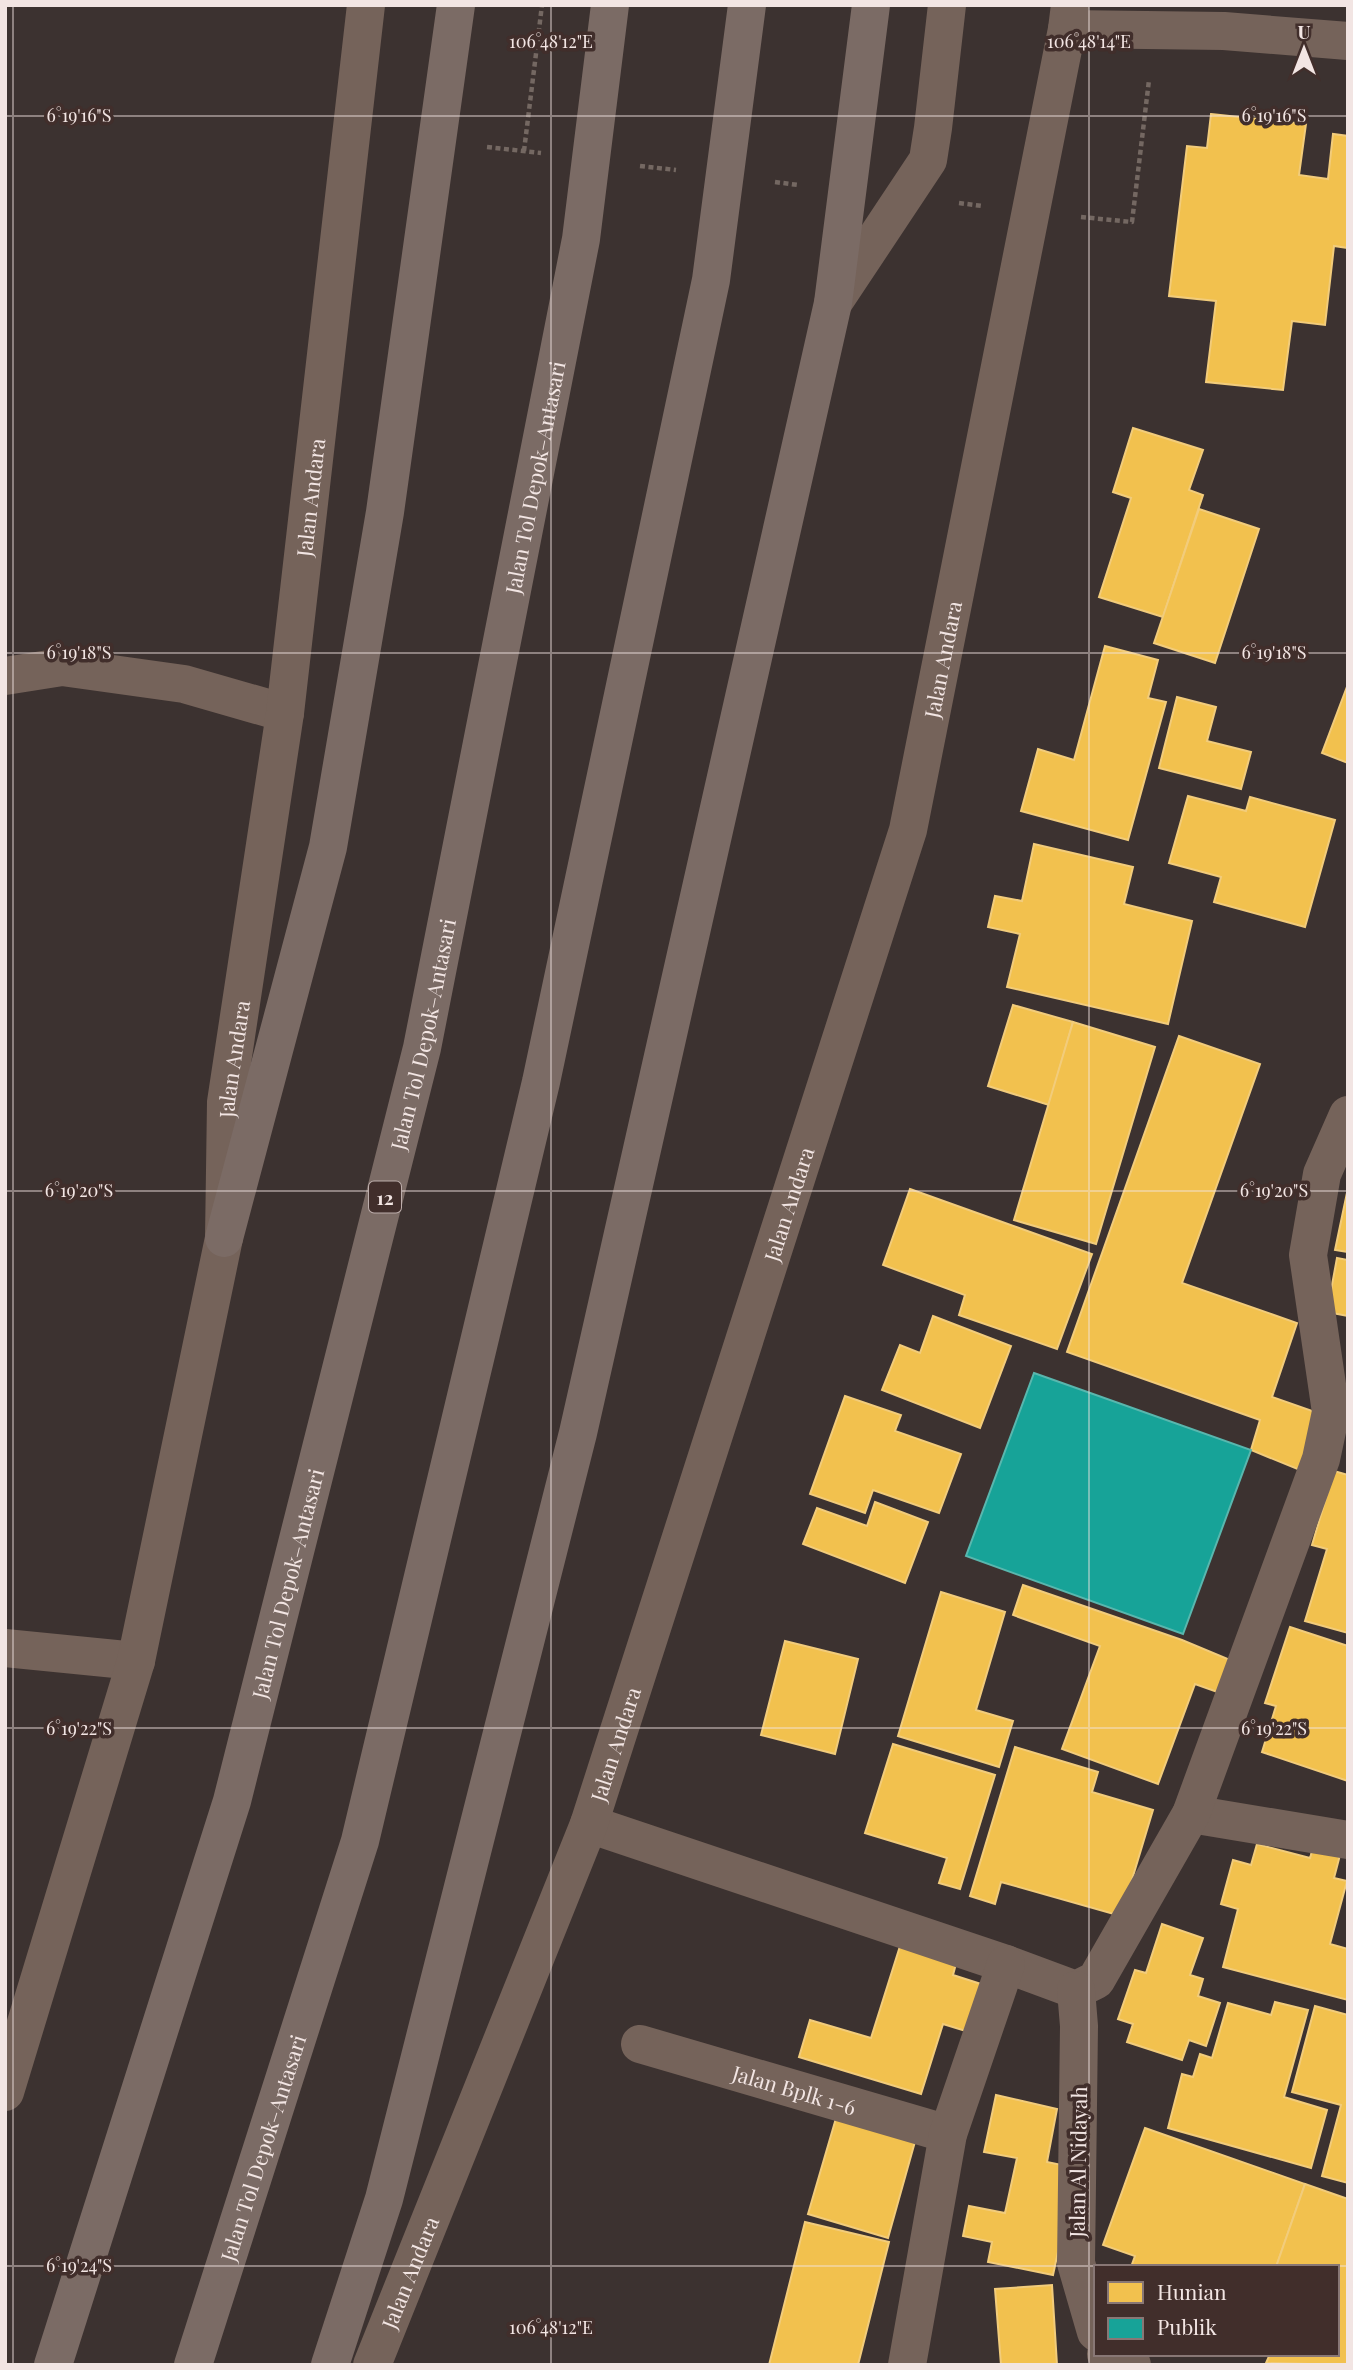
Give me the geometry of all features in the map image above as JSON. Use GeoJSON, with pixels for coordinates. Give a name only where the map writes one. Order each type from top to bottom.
{"type":"FeatureCollection","features":[{"type":"Feature","properties":{"kind":"highway"},"geometry":{"type":"LineString","coordinates":[[224,1238],[328,847],[386,512],[456,5]]}},
{"type":"Feature","properties":{"kind":"highway","name":"Jalan Tol Depok–Antasari"},"geometry":{"type":"LineString","coordinates":[[54,2365],[232,1801],[422,1048],[581,239],[610,5]]}},
{"type":"Feature","properties":{"kind":"highway","name":"Jalan Tol Depok–Antasari"},"geometry":{"type":"LineString","coordinates":[[193,2365],[360,1841],[538,1096],[711,280],[747,5]]}},
{"type":"Feature","properties":{"kind":"highway"},"geometry":{"type":"LineString","coordinates":[[330,2365],[384,2199],[578,1433],[833,303],[871,5]]}},
{"type":"Feature","properties":{"kind":"street","name":"Jalan Andara"},"geometry":{"type":"LineString","coordinates":[[5,2092],[136,1661],[224,1238],[226,1102],[285,713],[366,5]]}},
{"type":"Feature","properties":{"kind":"street"},"geometry":{"type":"LineString","coordinates":[[833,303],[928,160],[947,5]]}},
{"type":"Feature","properties":{"kind":"street","name":"Jalan Andara"},"geometry":{"type":"LineString","coordinates":[[372,2365],[589,1825],[908,830],[1068,17]]}},
{"type":"Feature","properties":{"kind":"street"},"geometry":{"type":"LineString","coordinates":[[1068,17],[1225,18],[1348,41]]}},
{"type":"Feature","properties":{"kind":"street"},"geometry":{"type":"LineString","coordinates":[[5,676],[62,667],[184,684],[285,713]]}},
{"type":"Feature","properties":{"kind":"street"},"geometry":{"type":"LineString","coordinates":[[589,1825],[1006,1964],[1076,1990],[1096,1980],[1191,1814],[1321,1459],[1331,1412],[1308,1255],[1322,1174],[1348,1115]]}},
{"type":"Feature","properties":{"kind":"street"},"geometry":{"type":"LineString","coordinates":[[5,1648],[136,1661]]}},
{"type":"Feature","properties":{"kind":"street"},"geometry":{"type":"LineString","coordinates":[[1191,1814],[1348,1840]]}},
{"type":"Feature","properties":{"kind":"street"},"geometry":{"type":"LineString","coordinates":[[906,2365],[948,2134],[1006,1964]]}},
{"type":"Feature","properties":{"kind":"street","name":"Jalan Al Nidayah"},"geometry":{"type":"LineString","coordinates":[[1076,1990],[1079,2026],[1076,2263],[1094,2325]]}},
{"type":"Feature","properties":{"kind":"street","name":"Jalan Bplk 1-6"},"geometry":{"type":"LineString","coordinates":[[640,2044],[948,2134]]}},
{"type":"Feature","properties":{"kind":"street"},"geometry":{"type":"LineString","coordinates":[[1111,2356],[1132,2365]]}},
{"type":"Feature","properties":{"kind":"path"},"geometry":{"type":"LineString","coordinates":[[524,151],[542,5]]}},
{"type":"Feature","properties":{"kind":"path"},"geometry":{"type":"LineString","coordinates":[[1132,222],[1150,71]]}},
{"type":"Feature","properties":{"kind":"building: Hunian"},"geometry":{"type":"Polygon","coordinates":[[[1211,114],[1306,124],[1299,175],[1328,179],[1333,134],[1348,136],[1348,248],[1334,246],[1325,325],[1292,321],[1283,390],[1206,382],[1216,301],[1169,296],[1187,146],[1207,148],[1211,114]]]}},
{"type":"Feature","properties":{"kind":"building: Hunian"},"geometry":{"type":"Polygon","coordinates":[[[1133,428],[1203,450],[1189,490],[1203,495],[1163,617],[1099,597],[1131,498],[1113,492],[1133,428]]]}},
{"type":"Feature","properties":{"kind":"building: Hunian"},"geometry":{"type":"Polygon","coordinates":[[[1199,509],[1259,529],[1215,663],[1154,643],[1199,509]]]}},
{"type":"Feature","properties":{"kind":"building: Hunian"},"geometry":{"type":"Polygon","coordinates":[[[1105,646],[1158,660],[1148,698],[1166,702],[1128,840],[1021,811],[1038,749],[1074,760],[1105,646]]]}},
{"type":"Feature","properties":{"kind":"building: Hunian"},"geometry":{"type":"Polygon","coordinates":[[[1348,684],[1348,763],[1322,753],[1348,684]]]}},
{"type":"Feature","properties":{"kind":"building: Hunian"},"geometry":{"type":"Polygon","coordinates":[[[1177,697],[1216,707],[1207,741],[1251,752],[1241,789],[1159,768],[1177,697]]]}},
{"type":"Feature","properties":{"kind":"building: Hunian"},"geometry":{"type":"Polygon","coordinates":[[[1188,796],[1246,811],[1250,797],[1335,820],[1305,927],[1214,902],[1221,877],[1169,863],[1188,796]]]}},
{"type":"Feature","properties":{"kind":"building: Hunian"},"geometry":{"type":"Polygon","coordinates":[[[1034,844],[1133,867],[1124,904],[1192,921],[1168,1024],[1007,987],[1020,934],[988,927],[995,896],[1022,901],[1034,844]]]}},
{"type":"Feature","properties":{"kind":"building: Hunian"},"geometry":{"type":"Polygon","coordinates":[[[1013,1005],[1073,1022],[1049,1105],[988,1086],[1013,1005]]]}},
{"type":"Feature","properties":{"kind":"building: Hunian"},"geometry":{"type":"Polygon","coordinates":[[[1073,1022],[1155,1047],[1096,1244],[1014,1220],[1073,1022]]]}},
{"type":"Feature","properties":{"kind":"building: Hunian"},"geometry":{"type":"Polygon","coordinates":[[[1179,1036],[1260,1064],[1182,1283],[1297,1323],[1272,1397],[1321,1414],[1300,1470],[1251,1450],[1260,1420],[1067,1352],[1179,1036]]]}},
{"type":"Feature","properties":{"kind":"building: Hunian"},"geometry":{"type":"Polygon","coordinates":[[[1348,1188],[1348,1252],[1335,1250],[1348,1188]]]}},
{"type":"Feature","properties":{"kind":"building: Hunian"},"geometry":{"type":"Polygon","coordinates":[[[910,1189],[1092,1254],[1057,1349],[959,1315],[965,1295],[883,1265],[910,1189]]]}},
{"type":"Feature","properties":{"kind":"building: Hunian"},"geometry":{"type":"Polygon","coordinates":[[[1337,1258],[1348,1260],[1348,1316],[1327,1312],[1337,1258]]]}},
{"type":"Feature","properties":{"kind":"building: Hunian"},"geometry":{"type":"Polygon","coordinates":[[[933,1316],[1011,1346],[980,1428],[882,1390],[900,1345],[920,1353],[933,1316]]]}},
{"type":"Feature","properties":{"kind":"building: Hunian"},"geometry":{"type":"Polygon","coordinates":[[[845,1396],[901,1415],[895,1431],[961,1454],[939,1513],[873,1490],[865,1513],[810,1494],[845,1396]]]}},
{"type":"Feature","properties":{"kind":"building: Hunian"},"geometry":{"type":"Polygon","coordinates":[[[1334,1471],[1348,1475],[1348,1633],[1305,1621],[1327,1549],[1312,1545],[1334,1471]]]}},
{"type":"Feature","properties":{"kind":"building: Hunian"},"geometry":{"type":"Polygon","coordinates":[[[875,1502],[928,1522],[905,1583],[803,1544],[817,1508],[867,1526],[875,1502]]]}},
{"type":"Feature","properties":{"kind":"building: Hunian"},"geometry":{"type":"Polygon","coordinates":[[[1023,1585],[1182,1640],[1235,1662],[1223,1694],[1195,1684],[1158,1784],[1062,1749],[1100,1646],[1013,1615],[1023,1585]]]}},
{"type":"Feature","properties":{"kind":"building: Hunian"},"geometry":{"type":"Polygon","coordinates":[[[941,1592],[1005,1612],[976,1710],[1013,1721],[999,1767],[898,1736],[941,1592]]]}},
{"type":"Feature","properties":{"kind":"building: Hunian"},"geometry":{"type":"Polygon","coordinates":[[[1290,1627],[1348,1646],[1348,1781],[1262,1752],[1276,1706],[1265,1703],[1290,1627]]]}},
{"type":"Feature","properties":{"kind":"building: Hunian"},"geometry":{"type":"Polygon","coordinates":[[[785,1641],[858,1659],[835,1754],[761,1735],[785,1641]]]}},
{"type":"Feature","properties":{"kind":"building: Hunian"},"geometry":{"type":"Polygon","coordinates":[[[893,1744],[995,1775],[960,1889],[939,1883],[947,1858],[865,1833],[893,1744]]]}},
{"type":"Feature","properties":{"kind":"building: Hunian"},"geometry":{"type":"Polygon","coordinates":[[[1015,1747],[1098,1772],[1092,1792],[1153,1810],[1121,1916],[1001,1882],[995,1904],[970,1896],[1015,1747]]]}},
{"type":"Feature","properties":{"kind":"building: Hunian"},"geometry":{"type":"Polygon","coordinates":[[[1257,1844],[1310,1858],[1313,1848],[1340,1855],[1334,1878],[1347,1881],[1330,1944],[1348,1949],[1348,2000],[1223,1967],[1238,1909],[1221,1904],[1233,1860],[1251,1865],[1257,1844]]]}},
{"type":"Feature","properties":{"kind":"building: Hunian"},"geometry":{"type":"Polygon","coordinates":[[[1162,1924],[1203,1938],[1190,1975],[1203,1979],[1198,1996],[1220,2003],[1206,2046],[1189,2040],[1182,2060],[1127,2042],[1133,2024],[1118,2019],[1135,1970],[1146,1973],[1162,1924]]]}},
{"type":"Feature","properties":{"kind":"building: Hunian"},"geometry":{"type":"Polygon","coordinates":[[[901,1943],[957,1960],[953,1975],[984,1985],[969,2032],[943,2024],[921,2094],[799,2057],[810,2020],[871,2038],[901,1943]]]}},
{"type":"Feature","properties":{"kind":"building: Hunian"},"geometry":{"type":"Polygon","coordinates":[[[1275,2002],[1308,2010],[1284,2097],[1327,2110],[1311,2168],[1168,2128],[1182,2074],[1193,2077],[1200,2054],[1212,2058],[1228,2003],[1271,2015],[1275,2002]]]}},
{"type":"Feature","properties":{"kind":"building: Hunian"},"geometry":{"type":"Polygon","coordinates":[[[1315,2006],[1348,2015],[1348,2183],[1322,2176],[1341,2105],[1292,2092],[1315,2006]]]}},
{"type":"Feature","properties":{"kind":"building: Hunian"},"geometry":{"type":"Polygon","coordinates":[[[996,2095],[1057,2109],[1047,2162],[1076,2168],[1053,2275],[988,2262],[992,2242],[963,2236],[969,2206],[1005,2213],[1017,2158],[984,2152],[996,2095]]]}},
{"type":"Feature","properties":{"kind":"building: Hunian"},"geometry":{"type":"Polygon","coordinates":[[[839,2108],[918,2131],[888,2238],[808,2214],[839,2108]]]}},
{"type":"Feature","properties":{"kind":"building: Hunian"},"geometry":{"type":"Polygon","coordinates":[[[1145,2128],[1305,2184],[1277,2265],[1132,2265],[1135,2256],[1103,2245],[1145,2128]]]}},
{"type":"Feature","properties":{"kind":"building: Hunian"},"geometry":{"type":"Polygon","coordinates":[[[1305,2184],[1348,2199],[1348,2365],[1266,2363],[1269,2356],[1339,2356],[1339,2265],[1277,2265],[1305,2184]]]}},
{"type":"Feature","properties":{"kind":"building: Hunian"},"geometry":{"type":"Polygon","coordinates":[[[805,2222],[889,2242],[858,2365],[769,2365],[805,2222]]]}},
{"type":"Feature","properties":{"kind":"building: Hunian"},"geometry":{"type":"Polygon","coordinates":[[[1052,2285],[1057,2365],[1001,2365],[995,2289],[1052,2285]]]}},
{"type":"Feature","properties":{"kind":"building: Publik"},"geometry":{"type":"Polygon","coordinates":[[[1034,1373],[1251,1450],[1183,1634],[966,1556],[1034,1373]]]}}]}
